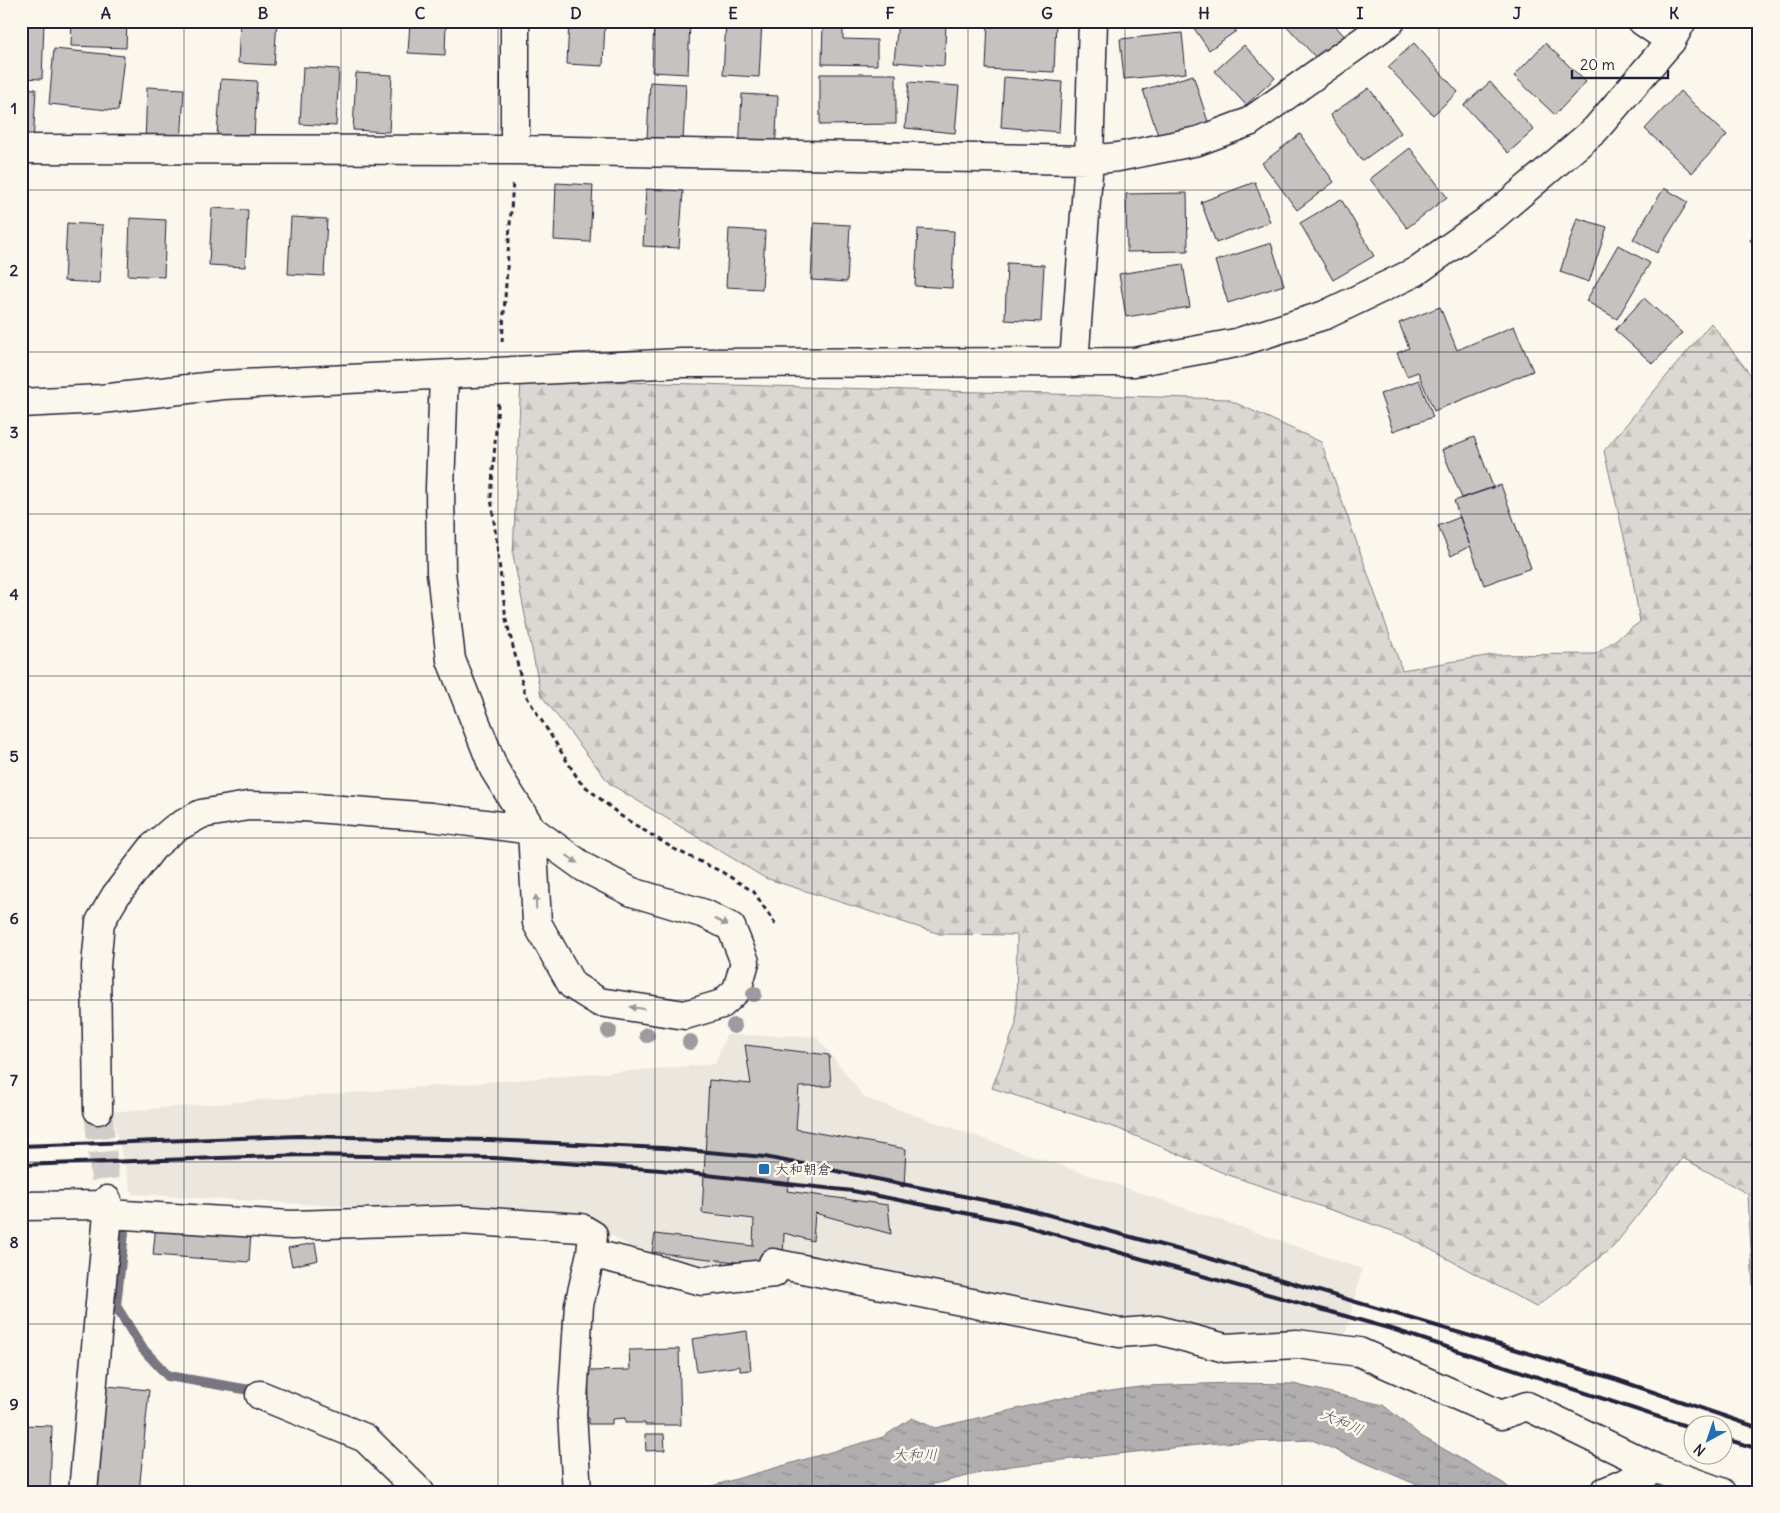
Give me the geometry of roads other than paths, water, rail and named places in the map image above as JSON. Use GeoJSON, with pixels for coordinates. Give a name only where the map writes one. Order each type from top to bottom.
{"type":"FeatureCollection","features":[{"type":"Feature","properties":{"kind":"street"},"geometry":{"type":"LineString","coordinates":[[515,21],[515,150]]}},
{"type":"Feature","properties":{"kind":"street"},"geometry":{"type":"LineString","coordinates":[[1074,363],[1089,160],[1093,21]]}},
{"type":"Feature","properties":{"kind":"street"},"geometry":{"type":"LineString","coordinates":[[21,149],[515,150],[1089,160],[1118,157],[1198,141],[1249,122],[1391,21]]}},
{"type":"Feature","properties":{"kind":"street"},"geometry":{"type":"LineString","coordinates":[[21,403],[101,399],[223,385],[682,363],[1134,362],[1236,343],[1326,315],[1415,272],[1494,216],[1595,130],[1677,31],[1642,21]]}},
{"type":"Feature","properties":{"kind":"street"},"geometry":{"type":"LineString","coordinates":[[444,375],[440,488],[441,572],[451,660],[494,769],[532,830],[585,868],[632,892],[706,914],[731,927],[745,962],[737,990],[722,1004],[685,1015],[599,1002],[572,985],[537,923],[532,830]]}},
{"type":"Feature","properties":{"kind":"street"},"geometry":{"type":"LineString","coordinates":[[98,1110],[96,966],[100,922],[116,895],[154,847],[174,829],[201,814],[248,806],[303,807],[431,817],[532,830]]}},
{"type":"Feature","properties":{"kind":"street"},"geometry":{"type":"LineString","coordinates":[[21,1206],[107,1206],[291,1225],[460,1220],[581,1228],[593,1235],[591,1253],[579,1305],[572,1414],[577,1492]]}},
{"type":"Feature","properties":{"kind":"street"},"geometry":{"type":"LineString","coordinates":[[84,1492],[107,1206]]}},
{"type":"Feature","properties":{"kind":"street"},"geometry":{"type":"LineString","coordinates":[[591,1253],[702,1281],[774,1273],[774,1263],[1120,1333],[1158,1330],[1225,1348],[1297,1344],[1360,1352],[1502,1415],[1526,1406],[1657,1469],[1721,1492]]}},
{"type":"Feature","properties":{"kind":"street"},"geometry":{"type":"LineString","coordinates":[[260,1395],[365,1438],[420,1492]]}},
{"type":"Feature","properties":{"kind":"street"},"geometry":{"type":"LineString","coordinates":[[1615,1487],[1657,1469]]}},
{"type":"Feature","properties":{"kind":"water","name":"大和川"},"geometry":{"type":"Polygon","coordinates":[[[1231,1383],[1293,1384],[1383,1405],[1421,1436],[1503,1483],[1514,1492],[1434,1492],[1312,1440],[1216,1443],[1010,1466],[900,1492],[691,1492],[883,1437],[912,1418],[935,1428],[1067,1397],[1147,1386],[1231,1383]]]}},
{"type":"Feature","properties":{"kind":"waterway"},"geometry":{"type":"LineString","coordinates":[[124,1233],[116,1306],[142,1348],[168,1376],[250,1390]]}},
{"type":"Feature","properties":{"kind":"tunnel"},"geometry":{"type":"LineString","coordinates":[[98,1110],[107,1200]]}},
{"type":"Feature","properties":{"kind":"railway"},"geometry":{"type":"LineString","coordinates":[[21,1146],[300,1136],[490,1140],[663,1148],[765,1157],[1019,1207],[1191,1253],[1615,1379],[1759,1428]]}},
{"type":"Feature","properties":{"kind":"railway"},"geometry":{"type":"LineString","coordinates":[[21,1165],[303,1155],[494,1158],[661,1170],[853,1191],[1015,1223],[1395,1330],[1682,1425]]}},
{"type":"Feature","properties":{"kind":"railway"},"geometry":{"type":"LineString","coordinates":[[1732,1441],[1759,1449]]}},
{"type":"Feature","properties":{"kind":"place","name":"大和朝倉"},"geometry":{"type":"Point","coordinates":[764,1169]}}]}
